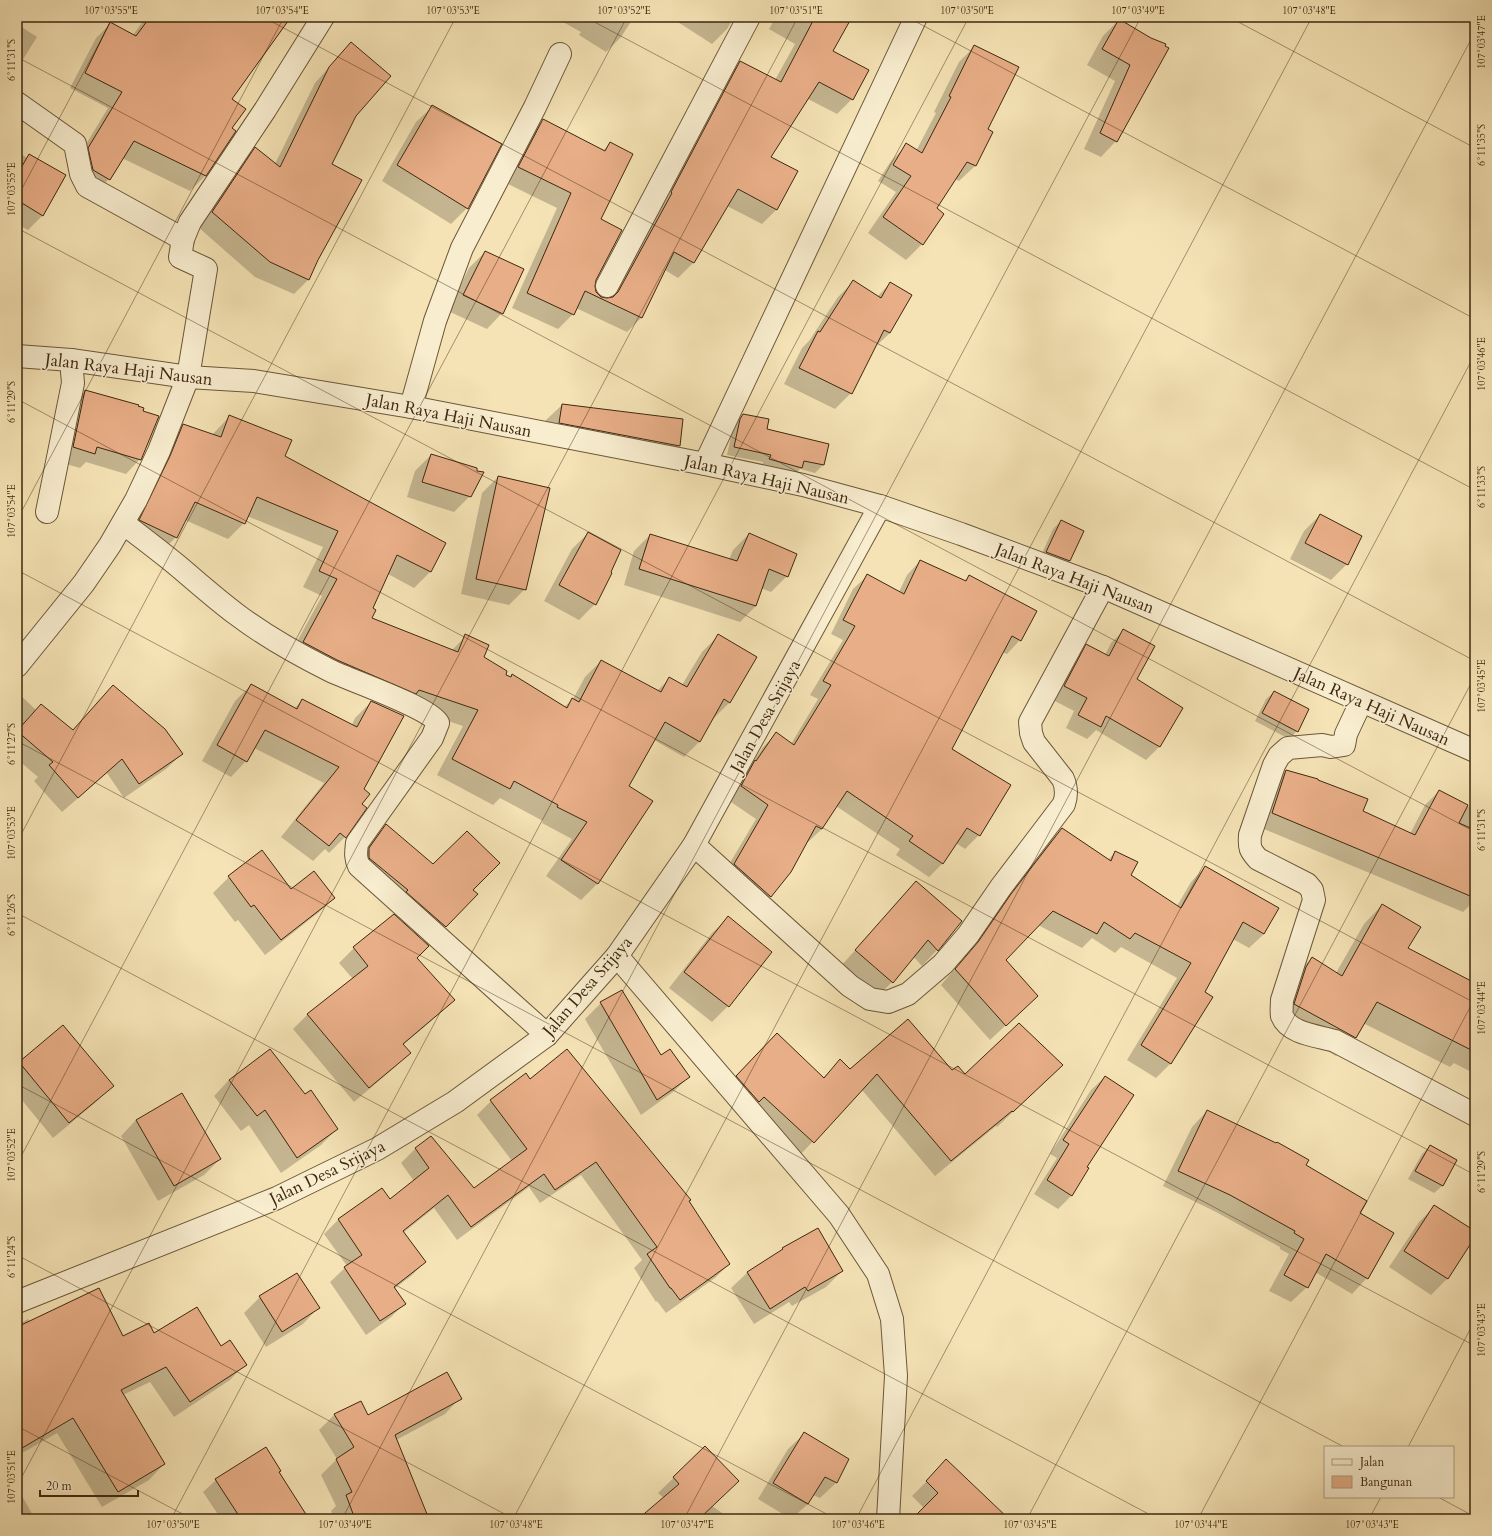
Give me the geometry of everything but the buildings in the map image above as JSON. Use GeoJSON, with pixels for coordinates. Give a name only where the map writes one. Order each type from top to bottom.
{"type":"FeatureCollection","features":[{"type":"Feature","properties":{"kind":"street"},"geometry":{"type":"LineString","coordinates":[[17,666],[84,584],[136,500],[159,451],[188,377],[206,268],[180,257],[183,238],[190,222],[265,110],[323,17]]}},
{"type":"Feature","properties":{"kind":"street"},"geometry":{"type":"LineString","coordinates":[[607,286],[749,17]]}},
{"type":"Feature","properties":{"kind":"street"},"geometry":{"type":"LineString","coordinates":[[705,464],[916,17]]}},
{"type":"Feature","properties":{"kind":"street"},"geometry":{"type":"LineString","coordinates":[[411,407],[435,321],[462,248],[535,107],[560,54]]}},
{"type":"Feature","properties":{"kind":"street"},"geometry":{"type":"LineString","coordinates":[[17,103],[75,144],[81,174],[87,186],[183,238]]}},
{"type":"Feature","properties":{"kind":"street","name":"Jalan Raya Haji Nausan"},"geometry":{"type":"LineString","coordinates":[[17,356],[71,360],[188,377],[254,381],[411,407],[705,464],[804,485],[880,506],[962,534],[1103,587],[1361,702],[1473,746]]}},
{"type":"Feature","properties":{"kind":"street"},"geometry":{"type":"LineString","coordinates":[[47,512],[73,383],[71,360]]}},
{"type":"Feature","properties":{"kind":"street","name":"Jalan Desa Srijaya"},"geometry":{"type":"LineString","coordinates":[[17,1302],[277,1198],[377,1149],[456,1102],[547,1035],[617,956],[694,845],[880,506]]}},
{"type":"Feature","properties":{"kind":"street"},"geometry":{"type":"LineString","coordinates":[[123,523],[236,614],[264,633],[296,653],[331,671],[421,710],[435,719],[438,723],[432,738],[357,843],[357,861],[359,866],[547,1035]]}},
{"type":"Feature","properties":{"kind":"street"},"geometry":{"type":"LineString","coordinates":[[694,845],[850,986],[870,999],[888,1002],[908,994],[943,964],[968,935],[1001,886],[1064,804],[1067,790],[1063,779],[1034,742],[1030,722],[1103,587]]}},
{"type":"Feature","properties":{"kind":"street"},"geometry":{"type":"LineString","coordinates":[[1361,702],[1346,734],[1344,745],[1331,747],[1322,745],[1288,748],[1279,756],[1274,765],[1250,835],[1249,847],[1252,853],[1258,859],[1307,884],[1312,890],[1314,900],[1282,1000],[1282,1016],[1290,1026],[1303,1033],[1334,1041],[1475,1115]]}},
{"type":"Feature","properties":{"kind":"street"},"geometry":{"type":"LineString","coordinates":[[617,956],[838,1215],[878,1274],[892,1319],[896,1376],[888,1519]]}}]}
